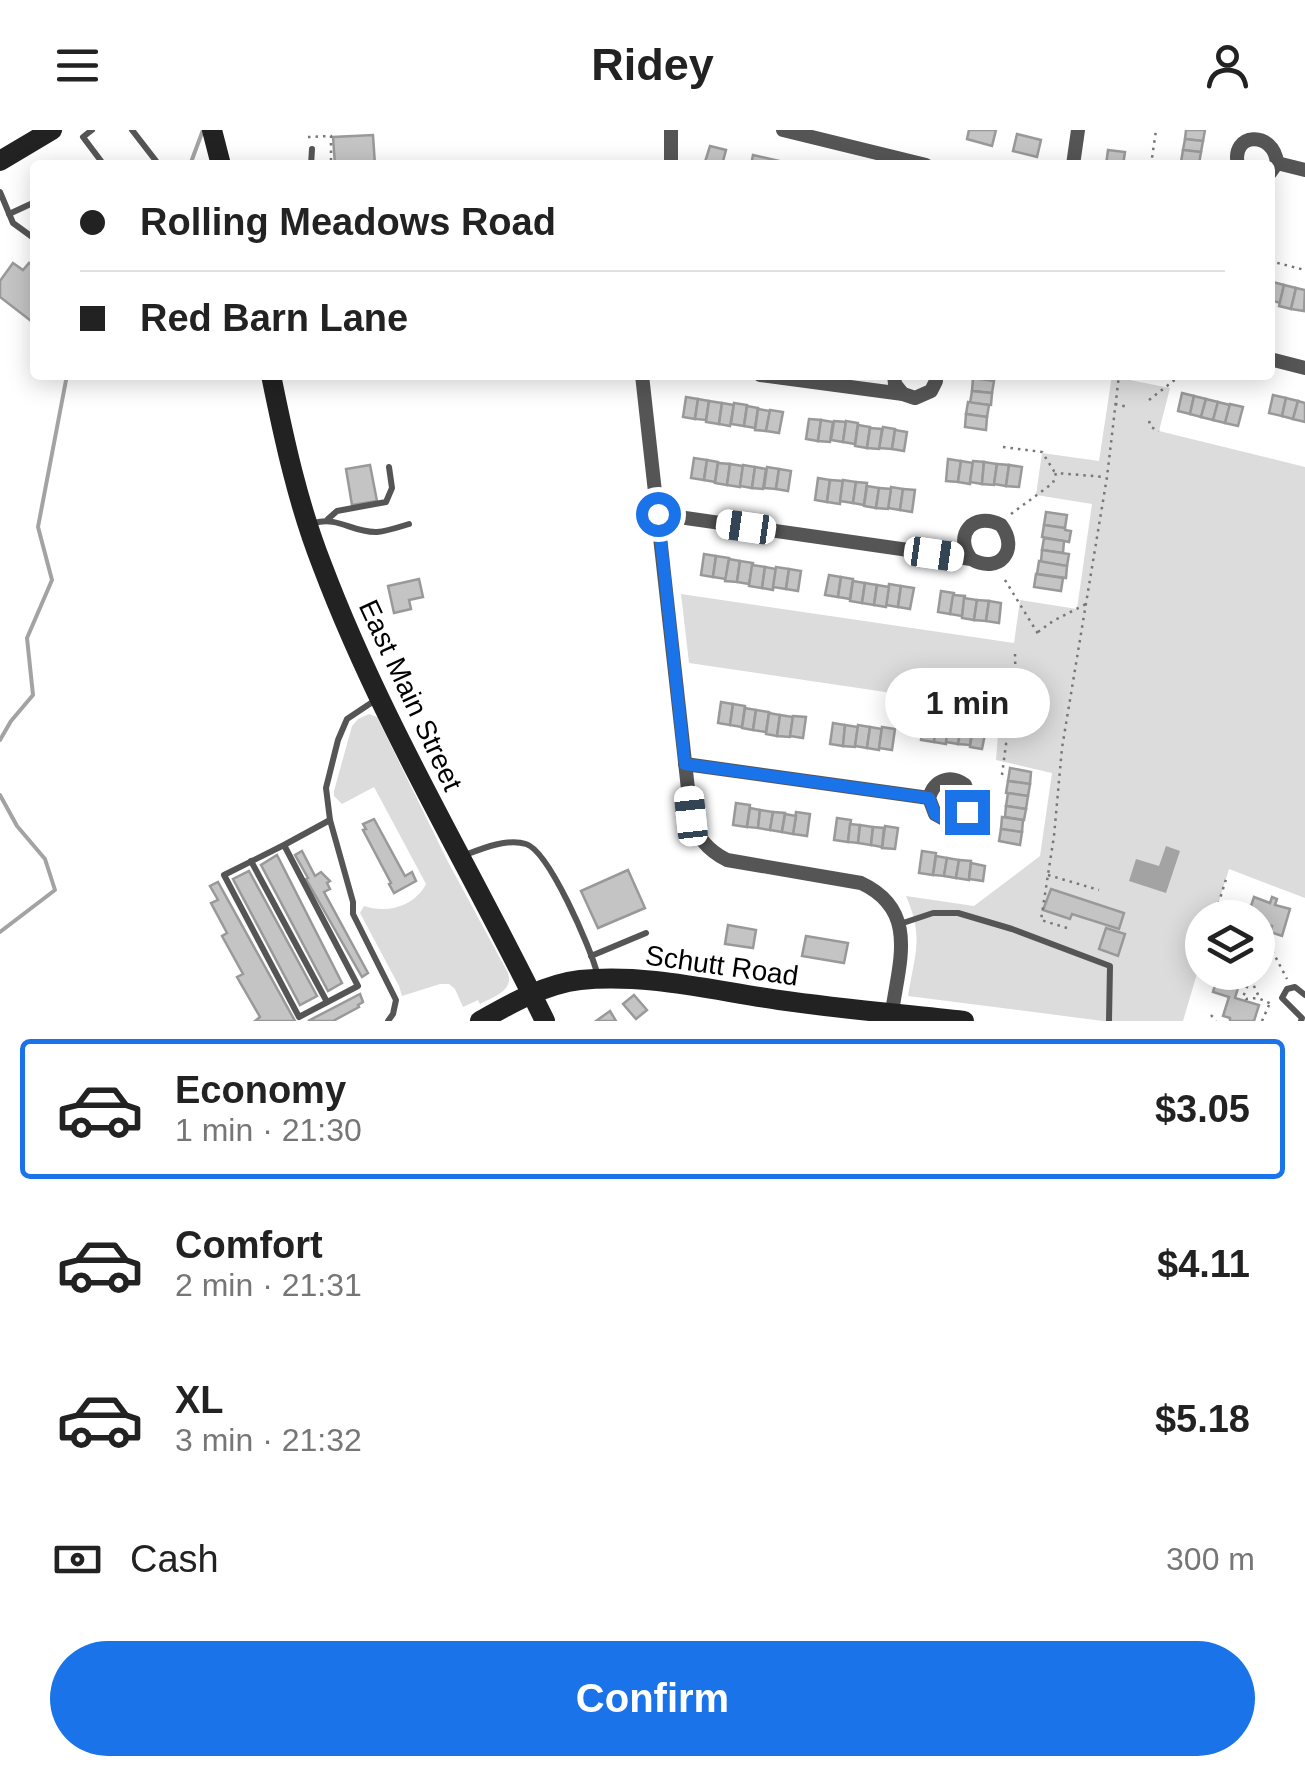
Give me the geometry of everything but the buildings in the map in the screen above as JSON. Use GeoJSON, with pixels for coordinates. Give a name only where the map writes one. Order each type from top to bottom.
{"type":"FeatureCollection","features":[{"type":"Feature","properties":{"kind":"main road"},"geometry":{"type":"LineString","coordinates":[[0,162],[52,130]]}},
{"type":"Feature","properties":{"kind":"main road"},"geometry":{"type":"LineString","coordinates":[[212,132],[220,160]]}},
{"type":"Feature","properties":{"kind":"main road","name":"East Main Street"},"geometry":{"type":"LineString","coordinates":[[272,380],[318,522],[340,612],[426,795],[546,1021]]}},
{"type":"Feature","properties":{"kind":"main road","name":"Schutt Road"},"geometry":{"type":"LineString","coordinates":[[480,1021],[532,995],[576,980],[598,979],[654,982],[964,1021]]}},
{"type":"Feature","properties":{"kind":"street"},"geometry":{"type":"LineString","coordinates":[[671,130],[671,160]]}},
{"type":"Feature","properties":{"kind":"street"},"geometry":{"type":"LineString","coordinates":[[783,130],[906,160]]}},
{"type":"Feature","properties":{"kind":"street"},"geometry":{"type":"LineString","coordinates":[[1074,160],[1078,130]]}},
{"type":"Feature","properties":{"kind":"street"},"geometry":{"type":"LineString","coordinates":[[1236,160],[1238,147],[1246,139],[1258,136],[1269,140],[1276,149],[1275,160]]}},
{"type":"Feature","properties":{"kind":"street"},"geometry":{"type":"LineString","coordinates":[[1275,168],[1305,170]]}},
{"type":"Feature","properties":{"kind":"street"},"geometry":{"type":"LineString","coordinates":[[1275,360],[1305,368]]}},
{"type":"Feature","properties":{"kind":"street"},"geometry":{"type":"LineString","coordinates":[[643,380],[695,830],[717,855],[748,865],[861,882],[886,899],[900,924],[901,950],[892,1012]]}},
{"type":"Feature","properties":{"kind":"street"},"geometry":{"type":"LineString","coordinates":[[798,380],[915,398],[926,395],[935,380]]}},
{"type":"Feature","properties":{"kind":"street"},"geometry":{"type":"LineString","coordinates":[[895,380],[903,394]]}},
{"type":"Feature","properties":{"kind":"street"},"geometry":{"type":"LineString","coordinates":[[658,514],[971,560]]}},
{"type":"Feature","properties":{"kind":"street"},"geometry":{"type":"LineString","coordinates":[[685,764],[929,798]]}},
{"type":"Feature","properties":{"kind":"lane"},"geometry":{"type":"LineString","coordinates":[[92,130],[83,137],[100,160]]}},
{"type":"Feature","properties":{"kind":"lane"},"geometry":{"type":"LineString","coordinates":[[132,130],[155,160]]}},
{"type":"Feature","properties":{"kind":"lane"},"geometry":{"type":"LineString","coordinates":[[311,160],[312,150]]}},
{"type":"Feature","properties":{"kind":"lane"},"geometry":{"type":"LineString","coordinates":[[0,192],[13,224],[30,235]]}},
{"type":"Feature","properties":{"kind":"lane"},"geometry":{"type":"LineString","coordinates":[[9,214],[30,204]]}},
{"type":"Feature","properties":{"kind":"lane"},"geometry":{"type":"LineString","coordinates":[[318,522],[337,511],[386,502],[392,488],[389,467]]}},
{"type":"Feature","properties":{"kind":"lane"},"geometry":{"type":"LineString","coordinates":[[318,522],[378,532],[409,524]]}},
{"type":"Feature","properties":{"kind":"lane"},"geometry":{"type":"LineString","coordinates":[[380,698],[348,719],[338,740],[326,788],[353,914],[396,1000],[388,1021]]}},
{"type":"Feature","properties":{"kind":"lane"},"geometry":{"type":"LineString","coordinates":[[284,845],[358,986],[299,1017],[224,875],[330,820]]}},
{"type":"Feature","properties":{"kind":"lane"},"geometry":{"type":"LineString","coordinates":[[460,857],[506,843],[523,842],[534,848],[550,868],[598,979]]}},
{"type":"Feature","properties":{"kind":"lane"},"geometry":{"type":"LineString","coordinates":[[250,861],[327,1002]]}},
{"type":"Feature","properties":{"kind":"lane"},"geometry":{"type":"LineString","coordinates":[[900,924],[933,914],[958,912],[1110,966],[1109,1021]]}},
{"type":"Feature","properties":{"kind":"lane"},"geometry":{"type":"LineString","coordinates":[[591,956],[646,933]]}},
{"type":"Feature","properties":{"kind":"lane"},"geometry":{"type":"LineString","coordinates":[[1303,1019],[1282,998],[1287,989],[1295,988],[1305,995]]}},
{"type":"Feature","properties":{"kind":"path"},"geometry":{"type":"LineString","coordinates":[[1152,160],[1156,130]]}},
{"type":"Feature","properties":{"kind":"path"},"geometry":{"type":"LineString","coordinates":[[308,138],[331,136],[332,160]]}},
{"type":"Feature","properties":{"kind":"path"},"geometry":{"type":"LineString","coordinates":[[1275,262],[1305,270]]}},
{"type":"Feature","properties":{"kind":"path"},"geometry":{"type":"LineString","coordinates":[[1067,928],[1042,920],[1062,748],[1119,380]]}},
{"type":"Feature","properties":{"kind":"path"},"geometry":{"type":"LineString","coordinates":[[1149,400],[1175,380]]}},
{"type":"Feature","properties":{"kind":"path"},"geometry":{"type":"LineString","coordinates":[[1115,404],[1128,407]]}},
{"type":"Feature","properties":{"kind":"path"},"geometry":{"type":"LineString","coordinates":[[1149,421],[1159,431]]}},
{"type":"Feature","properties":{"kind":"path"},"geometry":{"type":"LineString","coordinates":[[1004,447],[1042,452],[1054,471],[1107,477]]}},
{"type":"Feature","properties":{"kind":"path"},"geometry":{"type":"LineString","coordinates":[[1011,514],[1053,483],[1058,472]]}},
{"type":"Feature","properties":{"kind":"path"},"geometry":{"type":"LineString","coordinates":[[1005,580],[1038,635],[1054,620],[1086,604]]}},
{"type":"Feature","properties":{"kind":"path"},"geometry":{"type":"LineString","coordinates":[[1002,775],[1016,700],[1016,654]]}},
{"type":"Feature","properties":{"kind":"path"},"geometry":{"type":"LineString","coordinates":[[1047,874],[1099,890]]}},
{"type":"Feature","properties":{"kind":"path"},"geometry":{"type":"LineString","coordinates":[[1220,900],[1227,876]]}},
{"type":"Feature","properties":{"kind":"path"},"geometry":{"type":"LineString","coordinates":[[1275,955],[1288,981]]}},
{"type":"Feature","properties":{"kind":"path"},"geometry":{"type":"LineString","coordinates":[[1246,990],[1244,998],[1259,998],[1273,1004],[1262,1021]]}},
{"type":"Feature","properties":{"kind":"path"},"geometry":{"type":"LineString","coordinates":[[1256,990],[1259,998]]}},
{"type":"Feature","properties":{"kind":"path"},"geometry":{"type":"LineString","coordinates":[[1211,1014],[1216,1021]]}},
{"type":"Feature","properties":{"kind":"shaded area"},"geometry":{"type":"Polygon","coordinates":[[[1111,380],[1130,380],[1170,388],[1159,431],[1305,467],[1305,898],[1229,869],[1219,900],[1185,900],[1185,990],[1192,990],[1183,1021],[1103,1021],[908,996],[916,934],[906,896],[974,906],[1040,856],[1052,773],[996,760],[1000,709],[689,663],[681,594],[1014,643],[1020,600],[1077,609],[1092,504],[1036,495],[1042,453],[1099,461],[1111,380]]]}},
{"type":"Feature","properties":{"kind":"shaded area"},"geometry":{"type":"Polygon","coordinates":[[[369,714],[377,717],[508,973],[505,989],[480,1004],[478,1000],[463,1007],[449,984],[402,996],[360,913],[364,906],[382,909],[408,903],[426,884],[374,787],[342,804],[334,796],[352,726],[369,714]]]}},
{"type":"Feature","properties":{"kind":"shaded area"},"geometry":{"type":"Polygon","coordinates":[[[1166,846],[1180,851],[1166,893],[1129,881],[1136,859],[1159,866],[1166,846]]]}},
{"type":"Feature","properties":{"kind":"waterway"},"geometry":{"type":"LineString","coordinates":[[192,160],[203,130]]}},
{"type":"Feature","properties":{"kind":"waterway"},"geometry":{"type":"LineString","coordinates":[[0,740],[33,695],[27,638],[52,580],[38,527],[66,380]]}},
{"type":"Feature","properties":{"kind":"waterway"},"geometry":{"type":"LineString","coordinates":[[0,795],[17,826],[45,859],[55,890],[0,932]]}},
{"type":"Feature","properties":{"kind":"route"},"geometry":{"type":"LineString","coordinates":[[658,514],[685,764],[929,798],[935,814],[946,820],[958,819],[967,812]]}}]}
